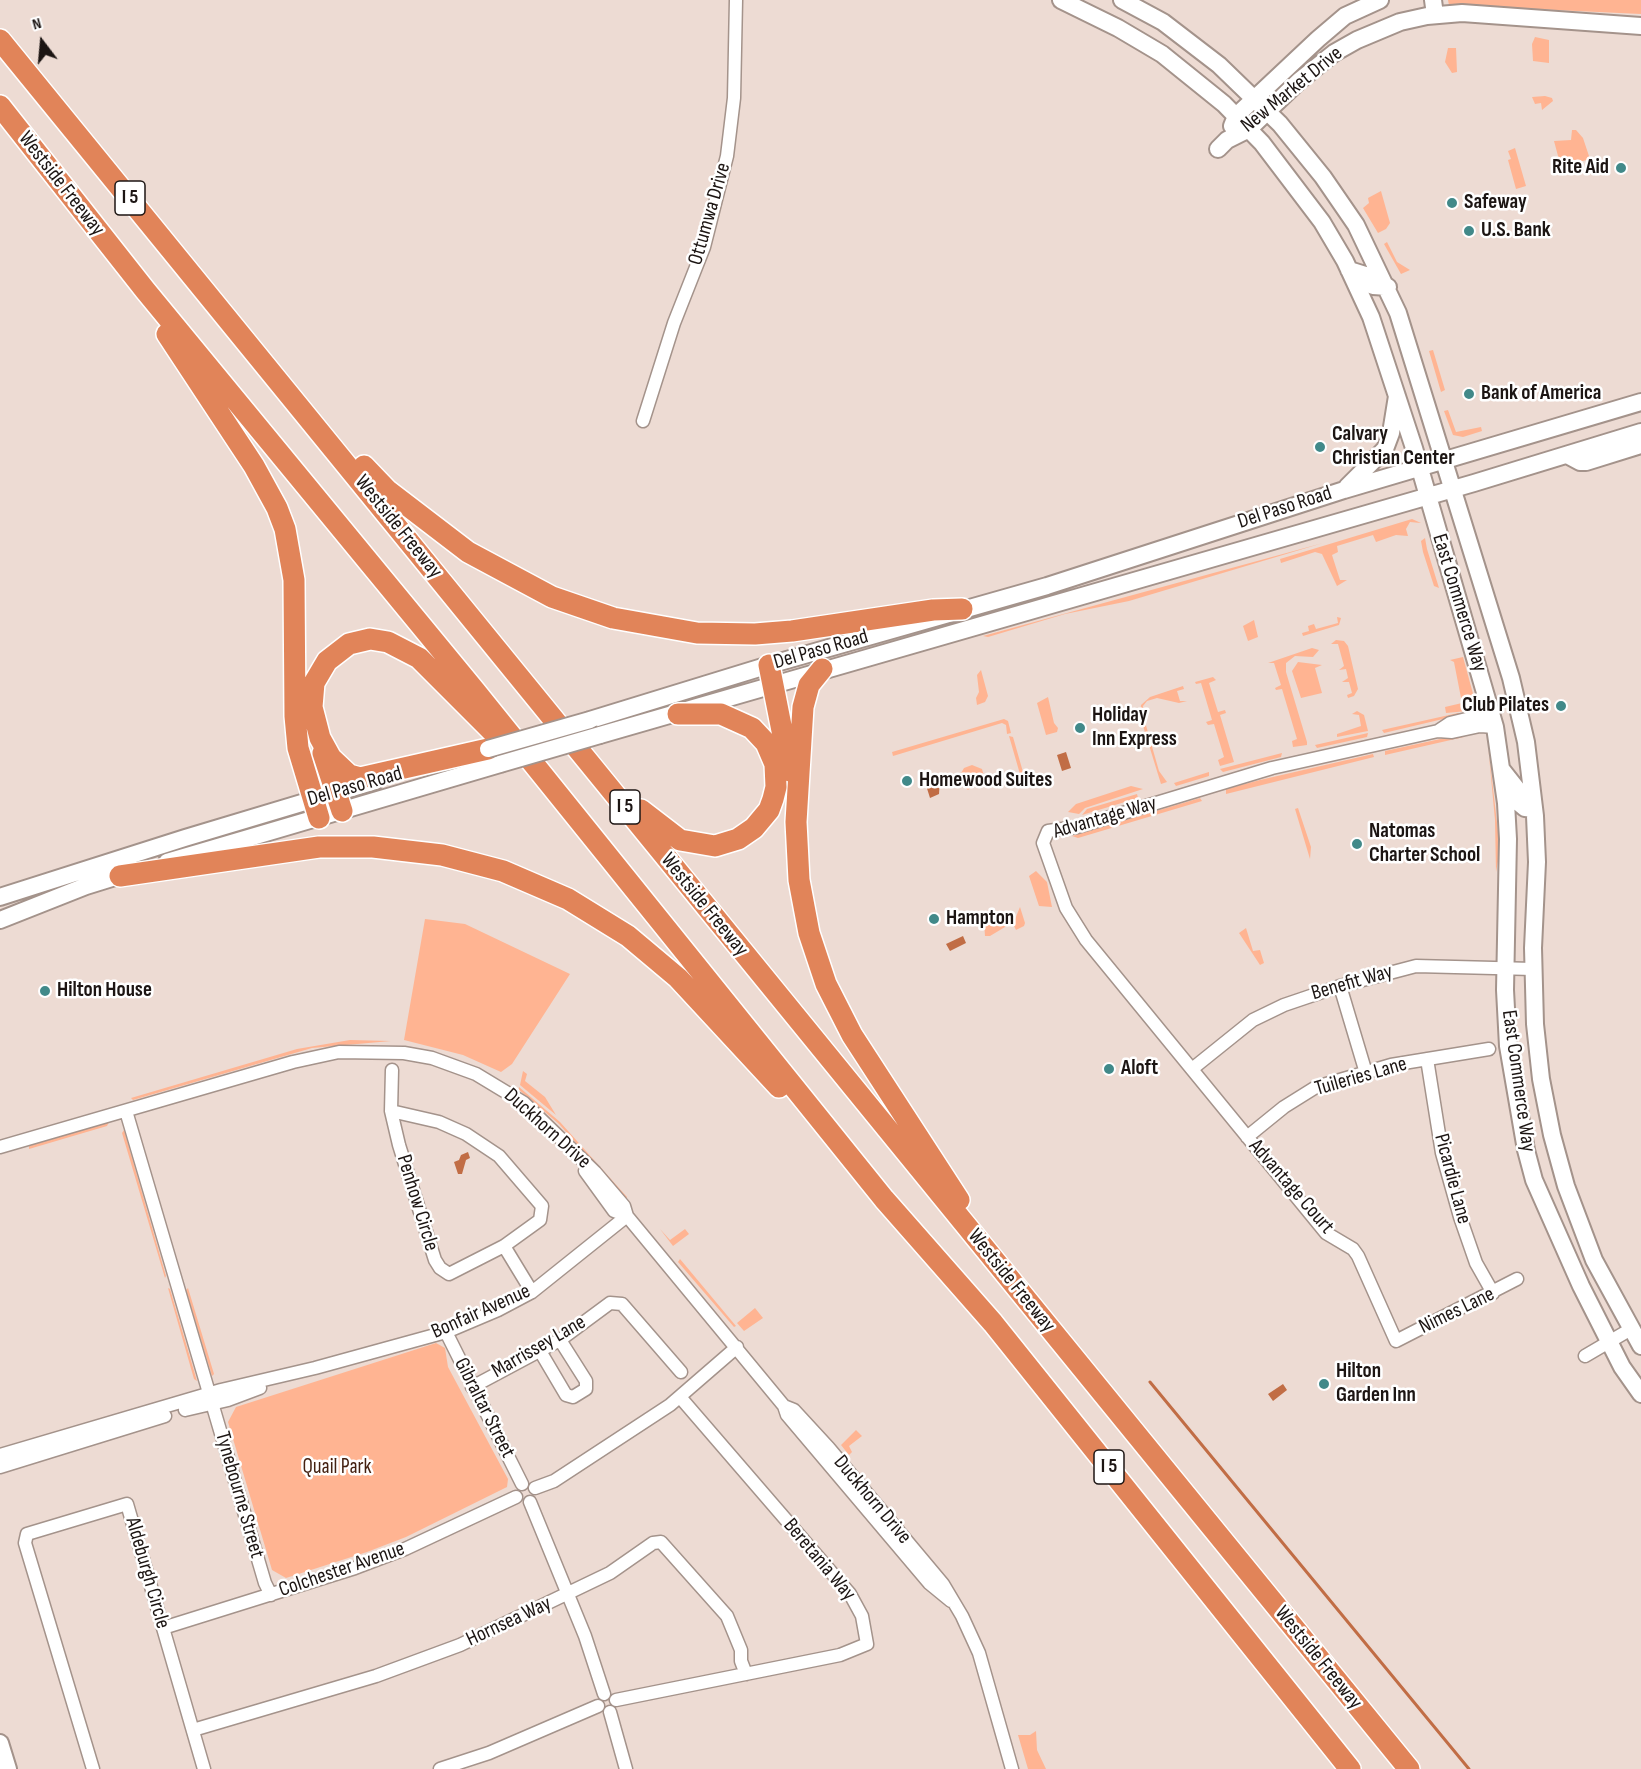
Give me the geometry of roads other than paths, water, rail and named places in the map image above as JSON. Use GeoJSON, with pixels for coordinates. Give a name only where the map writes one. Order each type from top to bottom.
{"type":"FeatureCollection","features":[{"type":"Feature","properties":{"kind":"highway","name":"Westside Freeway"},"geometry":{"type":"LineString","coordinates":[[0,40],[1409,1769]]}},
{"type":"Feature","properties":{"kind":"highway","name":"Westside Freeway"},"geometry":{"type":"LineString","coordinates":[[0,106],[145,290],[884,1198],[993,1323],[1350,1769]]}},
{"type":"Feature","properties":{"kind":"highway"},"geometry":{"type":"LineString","coordinates":[[145,290],[168,337],[266,486],[285,529],[294,580],[295,716],[298,748],[317,808]]}},
{"type":"Feature","properties":{"kind":"highway"},"geometry":{"type":"LineString","coordinates":[[267,366],[387,490],[443,536],[523,583],[582,608],[641,625],[726,634],[792,631],[933,610],[962,609]]}},
{"type":"Feature","properties":{"kind":"highway"},"geometry":{"type":"LineString","coordinates":[[339,801],[320,738],[311,695],[319,673],[327,661],[338,651],[358,641],[370,639],[388,642],[419,658],[567,807]]}},
{"type":"Feature","properties":{"kind":"highway"},"geometry":{"type":"LineString","coordinates":[[796,822],[803,707],[809,684],[822,669]]}},
{"type":"Feature","properties":{"kind":"highway"},"geometry":{"type":"LineString","coordinates":[[771,674],[788,754],[803,909],[826,984],[852,1035],[961,1202],[984,1248]]}},
{"type":"Feature","properties":{"kind":"highway"},"geometry":{"type":"LineString","coordinates":[[588,760],[662,828],[680,840],[715,846],[738,839],[762,819],[773,799],[776,776],[771,753],[752,728],[733,717],[712,713],[678,714]]}},
{"type":"Feature","properties":{"kind":"highway"},"geometry":{"type":"LineString","coordinates":[[320,738],[340,768],[360,778],[494,757]]}},
{"type":"Feature","properties":{"kind":"highway"},"geometry":{"type":"LineString","coordinates":[[120,876],[319,847],[373,847],[442,855],[503,871],[532,882],[599,917],[655,957],[884,1198]]}},
{"type":"Feature","properties":{"kind":"main road","name":"East Commerce Way"},"geometry":{"type":"LineString","coordinates":[[1061,0],[1118,28],[1162,54],[1193,77],[1249,129],[1306,198],[1349,270],[1374,323],[1420,467],[1493,720],[1502,770],[1508,875],[1506,967],[1508,1046],[1520,1119],[1534,1180],[1581,1286],[1622,1367],[1641,1394]]}},
{"type":"Feature","properties":{"kind":"main road","name":"East Commerce Way"},"geometry":{"type":"LineString","coordinates":[[1122,0],[1163,22],[1219,65],[1268,112],[1302,150],[1356,225],[1388,287],[1408,338],[1518,704],[1526,742],[1534,809],[1537,862],[1533,969],[1537,1056],[1558,1161],[1594,1260],[1641,1346]]}},
{"type":"Feature","properties":{"kind":"main road","name":"New Market Drive"},"geometry":{"type":"LineString","coordinates":[[1380,0],[1345,16],[1299,54],[1236,117],[1223,144],[1249,129],[1299,81],[1342,48],[1434,8],[1641,26]]}},
{"type":"Feature","properties":{"kind":"main road"},"geometry":{"type":"LineString","coordinates":[[1349,270],[1365,275],[1373,286],[1388,287]]}},
{"type":"Feature","properties":{"kind":"main road"},"geometry":{"type":"LineString","coordinates":[[1344,490],[1379,458],[1385,449],[1389,441],[1397,394]]}},
{"type":"Feature","properties":{"kind":"main road","name":"Del Paso Road"},"geometry":{"type":"LineString","coordinates":[[0,920],[86,886],[339,801],[494,757],[600,735],[678,714],[771,674],[962,609],[1047,586],[1344,490],[1641,402]]}},
{"type":"Feature","properties":{"kind":"main road","name":"Del Paso Road"},"geometry":{"type":"LineString","coordinates":[[494,757],[590,720],[771,674],[822,669],[1010,618],[1454,489],[1641,432]]}},
{"type":"Feature","properties":{"kind":"main road"},"geometry":{"type":"LineString","coordinates":[[1567,455],[1580,462],[1586,462],[1641,445]]}},
{"type":"Feature","properties":{"kind":"main road"},"geometry":{"type":"LineString","coordinates":[[1502,770],[1517,789],[1519,803],[1525,808],[1534,809]]}},
{"type":"Feature","properties":{"kind":"main road","name":"Del Paso Road"},"geometry":{"type":"LineString","coordinates":[[0,897],[317,808]]}},
{"type":"Feature","properties":{"kind":"main road"},"geometry":{"type":"LineString","coordinates":[[0,1743],[8,1769]]}},
{"type":"Feature","properties":{"kind":"street","name":"Ottumwa Drive"},"geometry":{"type":"LineString","coordinates":[[643,421],[674,324],[704,247],[728,156],[734,98],[736,0]]}},
{"type":"Feature","properties":{"kind":"street","name":"Advantage Way"},"geometry":{"type":"LineString","coordinates":[[1192,1069],[1078,929],[1066,908],[1043,843],[1048,831],[1077,827],[1272,768],[1438,731],[1450,723],[1493,720]]}},
{"type":"Feature","properties":{"kind":"street","name":"Benefit Way"},"geometry":{"type":"LineString","coordinates":[[1192,1069],[1253,1020],[1284,1005],[1340,986],[1416,966],[1533,969]]}},
{"type":"Feature","properties":{"kind":"street"},"geometry":{"type":"LineString","coordinates":[[1340,986],[1366,1073]]}},
{"type":"Feature","properties":{"kind":"street","name":"Tuileries Lane"},"geometry":{"type":"LineString","coordinates":[[1247,1137],[1303,1094],[1316,1087],[1427,1059],[1489,1049]]}},
{"type":"Feature","properties":{"kind":"street","name":"Duckhorn Drive"},"geometry":{"type":"LineString","coordinates":[[0,1147],[311,1057],[339,1052],[386,1051],[432,1058],[476,1074],[524,1103],[570,1148],[614,1211],[627,1216],[737,1347],[784,1406],[787,1415],[929,1583],[951,1601],[962,1616],[979,1653],[1012,1769]]}},
{"type":"Feature","properties":{"kind":"street","name":"Picardie Lane"},"geometry":{"type":"LineString","coordinates":[[1427,1059],[1442,1153],[1460,1217],[1476,1263],[1493,1293]]}},
{"type":"Feature","properties":{"kind":"street","name":"Advantage Court"},"geometry":{"type":"LineString","coordinates":[[1192,1069],[1326,1233],[1353,1249],[1396,1341]]}},
{"type":"Feature","properties":{"kind":"street","name":"Penhow Circle"},"geometry":{"type":"LineString","coordinates":[[391,1111],[432,1119],[466,1134],[499,1156],[542,1206],[540,1220],[504,1246],[449,1274],[440,1268],[431,1250],[391,1111],[392,1070]]}},
{"type":"Feature","properties":{"kind":"street","name":"Tynebourne Street"},"geometry":{"type":"LineString","coordinates":[[126,1111],[265,1583],[271,1594]]}},
{"type":"Feature","properties":{"kind":"street","name":"Bonfair Avenue"},"geometry":{"type":"LineString","coordinates":[[0,1455],[446,1332],[498,1310],[532,1292],[627,1216]]}},
{"type":"Feature","properties":{"kind":"street"},"geometry":{"type":"LineString","coordinates":[[504,1246],[532,1292]]}},
{"type":"Feature","properties":{"kind":"street","name":"Nimes Lane"},"geometry":{"type":"LineString","coordinates":[[1396,1341],[1517,1279]]}},
{"type":"Feature","properties":{"kind":"street","name":"Marrissey Lane"},"geometry":{"type":"LineString","coordinates":[[472,1387],[560,1340],[610,1303],[622,1304],[681,1372]]}},
{"type":"Feature","properties":{"kind":"street"},"geometry":{"type":"LineString","coordinates":[[1585,1356],[1631,1329]]}},
{"type":"Feature","properties":{"kind":"street","name":"Gibraltar Street"},"geometry":{"type":"LineString","coordinates":[[446,1332],[522,1484]]}},
{"type":"Feature","properties":{"kind":"street"},"geometry":{"type":"LineString","coordinates":[[540,1352],[566,1395],[573,1396],[586,1389],[586,1381],[560,1340]]}},
{"type":"Feature","properties":{"kind":"street"},"geometry":{"type":"LineString","coordinates":[[535,1488],[554,1481],[680,1396],[737,1347]]}},
{"type":"Feature","properties":{"kind":"street","name":"Beretania Way"},"geometry":{"type":"LineString","coordinates":[[440,1769],[489,1753],[608,1706],[859,1650],[867,1644],[867,1631],[850,1594],[680,1396]]}},
{"type":"Feature","properties":{"kind":"street","name":"Bonfair Avenue"},"geometry":{"type":"LineString","coordinates":[[0,1467],[210,1398]]}},
{"type":"Feature","properties":{"kind":"street"},"geometry":{"type":"LineString","coordinates":[[522,1484],[530,1484],[535,1488],[535,1498],[530,1502],[524,1503],[516,1497],[516,1490],[522,1484]]}},
{"type":"Feature","properties":{"kind":"street","name":"Colchester Avenue"},"geometry":{"type":"LineString","coordinates":[[163,1628],[405,1549],[516,1497]]}},
{"type":"Feature","properties":{"kind":"street"},"geometry":{"type":"LineString","coordinates":[[530,1502],[568,1594],[604,1694],[613,1696],[608,1706],[626,1769]]}},
{"type":"Feature","properties":{"kind":"street","name":"Aldeburgh Circle"},"geometry":{"type":"LineString","coordinates":[[93,1769],[25,1543],[27,1534],[127,1504],[204,1769]]}},
{"type":"Feature","properties":{"kind":"street","name":"Hornsea Way"},"geometry":{"type":"LineString","coordinates":[[193,1730],[419,1662],[610,1574],[653,1543],[661,1542],[727,1616],[741,1650],[741,1661],[746,1674]]}},
{"type":"Feature","properties":{"kind":"waterway"},"geometry":{"type":"LineString","coordinates":[[1150,1382],[1469,1769]]}},
{"type":"Feature","properties":{"kind":"place","name":"Rite Aid"},"geometry":{"type":"Point","coordinates":[1621,168]}},
{"type":"Feature","properties":{"kind":"place","name":"Safeway"},"geometry":{"type":"Point","coordinates":[1452,203]}},
{"type":"Feature","properties":{"kind":"place","name":"U.S. Bank"},"geometry":{"type":"Point","coordinates":[1469,231]}},
{"type":"Feature","properties":{"kind":"place","name":"Bank of America"},"geometry":{"type":"Point","coordinates":[1469,394]}},
{"type":"Feature","properties":{"kind":"place","name":"Calvary Christian Center"},"geometry":{"type":"Point","coordinates":[1320,447]}},
{"type":"Feature","properties":{"kind":"place","name":"Club Pilates"},"geometry":{"type":"Point","coordinates":[1561,706]}},
{"type":"Feature","properties":{"kind":"place","name":"Holiday Inn Express"},"geometry":{"type":"Point","coordinates":[1080,728]}},
{"type":"Feature","properties":{"kind":"place","name":"Homewood Suites"},"geometry":{"type":"Point","coordinates":[907,781]}},
{"type":"Feature","properties":{"kind":"place","name":"Natomas Charter School"},"geometry":{"type":"Point","coordinates":[1357,844]}},
{"type":"Feature","properties":{"kind":"place","name":"Hampton"},"geometry":{"type":"Point","coordinates":[934,919]}},
{"type":"Feature","properties":{"kind":"place","name":"Hilton House"},"geometry":{"type":"Point","coordinates":[45,991]}},
{"type":"Feature","properties":{"kind":"place","name":"Aloft"},"geometry":{"type":"Point","coordinates":[1109,1069]}},
{"type":"Feature","properties":{"kind":"place","name":"Hilton Garden Inn"},"geometry":{"type":"Point","coordinates":[1324,1384]}},
{"type":"Feature","properties":{"kind":"park label","name":"Quail Park"},"geometry":{"type":"Point","coordinates":[337,1468]}}]}
